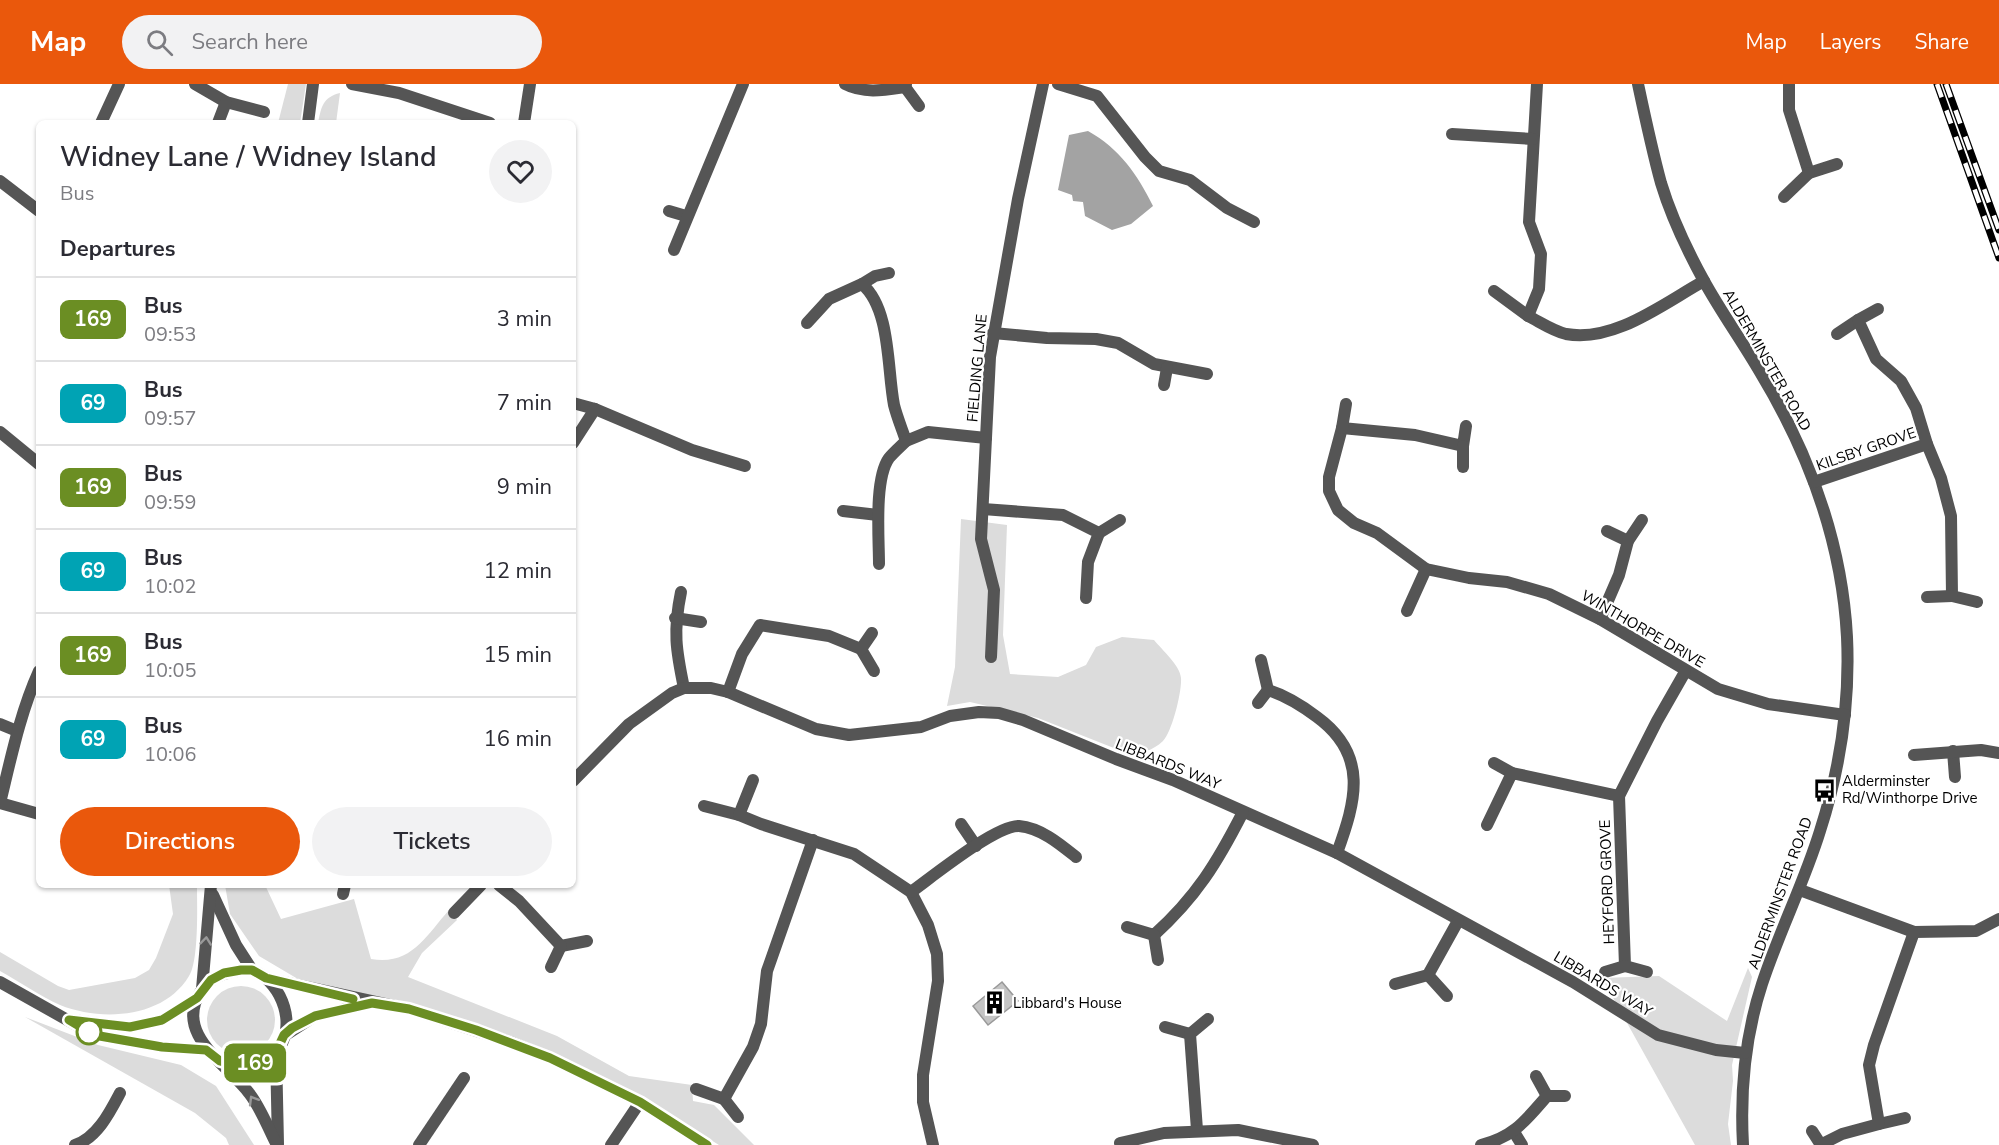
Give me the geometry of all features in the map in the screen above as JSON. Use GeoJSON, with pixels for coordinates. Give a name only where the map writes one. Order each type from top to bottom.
{"type":"FeatureCollection","features":[{"type":"Feature","properties":{"kind":"street"},"geometry":{"type":"LineString","coordinates":[[102,120],[118,84]]}},
{"type":"Feature","properties":{"kind":"street"},"geometry":{"type":"LineString","coordinates":[[195,84],[226,102],[264,112]]}},
{"type":"Feature","properties":{"kind":"street"},"geometry":{"type":"LineString","coordinates":[[308,120],[314,84]]}},
{"type":"Feature","properties":{"kind":"street"},"geometry":{"type":"LineString","coordinates":[[352,84],[399,93],[481,120]]}},
{"type":"Feature","properties":{"kind":"street"},"geometry":{"type":"LineString","coordinates":[[524,120],[530,84]]}},
{"type":"Feature","properties":{"kind":"street"},"geometry":{"type":"LineString","coordinates":[[674,250],[686,216],[743,84]]}},
{"type":"Feature","properties":{"kind":"street"},"geometry":{"type":"LineString","coordinates":[[845,84],[875,91],[905,85],[919,106]]}},
{"type":"Feature","properties":{"kind":"street","name":"FIELDING LANE"},"geometry":{"type":"LineString","coordinates":[[991,657],[994,590],[981,539],[993,333],[1018,199],[1043,84]]}},
{"type":"Feature","properties":{"kind":"street"},"geometry":{"type":"LineString","coordinates":[[1058,84],[1096,96],[1159,171],[1190,180],[1227,208],[1254,222]]}},
{"type":"Feature","properties":{"kind":"street"},"geometry":{"type":"LineString","coordinates":[[1528,316],[1539,289],[1541,254],[1529,222],[1537,84]]}},
{"type":"Feature","properties":{"kind":"street","name":"ALDERMINSTER ROAD"},"geometry":{"type":"LineString","coordinates":[[1638,84],[1662,184],[1704,281],[1791,426],[1827,516],[1842,588],[1847,636],[1845,715],[1836,772],[1821,830],[1800,890],[1762,984],[1745,1053],[1742,1086],[1743,1145]]}},
{"type":"Feature","properties":{"kind":"street"},"geometry":{"type":"LineString","coordinates":[[1789,84],[1789,110],[1809,173]]}},
{"type":"Feature","properties":{"kind":"street"},"geometry":{"type":"LineString","coordinates":[[219,120],[226,102]]}},
{"type":"Feature","properties":{"kind":"street"},"geometry":{"type":"LineString","coordinates":[[1452,134],[1533,139]]}},
{"type":"Feature","properties":{"kind":"street"},"geometry":{"type":"LineString","coordinates":[[1784,196],[1809,173],[1837,164]]}},
{"type":"Feature","properties":{"kind":"street"},"geometry":{"type":"LineString","coordinates":[[0,181],[36,209]]}},
{"type":"Feature","properties":{"kind":"street"},"geometry":{"type":"LineString","coordinates":[[669,211],[686,216]]}},
{"type":"Feature","properties":{"kind":"street"},"geometry":{"type":"LineString","coordinates":[[807,323],[829,299],[875,276],[889,273]]}},
{"type":"Feature","properties":{"kind":"street"},"geometry":{"type":"LineString","coordinates":[[1494,291],[1528,316],[1563,333],[1580,336],[1598,334],[1629,322],[1704,281]]}},
{"type":"Feature","properties":{"kind":"street"},"geometry":{"type":"LineString","coordinates":[[861,284],[871,292],[883,326],[894,406],[906,441]]}},
{"type":"Feature","properties":{"kind":"street"},"geometry":{"type":"LineString","coordinates":[[1837,334],[1878,309]]}},
{"type":"Feature","properties":{"kind":"street","name":"KILSBY GROVE"},"geometry":{"type":"LineString","coordinates":[[1858,320],[1876,358],[1900,381],[1916,408],[1941,478],[1952,516],[1952,596]]}},
{"type":"Feature","properties":{"kind":"street"},"geometry":{"type":"LineString","coordinates":[[993,333],[1047,338],[1096,339],[1118,343],[1154,364],[1207,374]]}},
{"type":"Feature","properties":{"kind":"street"},"geometry":{"type":"LineString","coordinates":[[1164,385],[1167,368]]}},
{"type":"Feature","properties":{"kind":"street"},"geometry":{"type":"LineString","coordinates":[[576,404],[595,409],[692,450],[745,466]]}},
{"type":"Feature","properties":{"kind":"street","name":"WINTHORPE DRIVE"},"geometry":{"type":"LineString","coordinates":[[1346,404],[1329,477],[1329,491],[1338,510],[1354,523],[1377,533],[1426,569],[1469,578],[1507,582],[1549,594],[1600,619],[1718,689],[1768,704],[1845,715]]}},
{"type":"Feature","properties":{"kind":"street"},"geometry":{"type":"LineString","coordinates":[[576,438],[595,409]]}},
{"type":"Feature","properties":{"kind":"street"},"geometry":{"type":"LineString","coordinates":[[1463,466],[1466,426]]}},
{"type":"Feature","properties":{"kind":"street"},"geometry":{"type":"LineString","coordinates":[[1342,428],[1406,434],[1463,446]]}},
{"type":"Feature","properties":{"kind":"street"},"geometry":{"type":"LineString","coordinates":[[0,432],[36,462]]}},
{"type":"Feature","properties":{"kind":"street"},"geometry":{"type":"LineString","coordinates":[[879,564],[880,489],[888,459],[906,441],[928,432],[986,438]]}},
{"type":"Feature","properties":{"kind":"street","name":"KILSBY GROVE"},"geometry":{"type":"LineString","coordinates":[[1814,483],[1927,444]]}},
{"type":"Feature","properties":{"kind":"street"},"geometry":{"type":"LineString","coordinates":[[983,509],[1063,515],[1099,533]]}},
{"type":"Feature","properties":{"kind":"street"},"geometry":{"type":"LineString","coordinates":[[843,512],[878,515]]}},
{"type":"Feature","properties":{"kind":"street"},"geometry":{"type":"LineString","coordinates":[[1086,598],[1088,562],[1099,533],[1120,520]]}},
{"type":"Feature","properties":{"kind":"street"},"geometry":{"type":"LineString","coordinates":[[1600,619],[1619,575],[1628,541],[1642,520]]}},
{"type":"Feature","properties":{"kind":"street"},"geometry":{"type":"LineString","coordinates":[[1607,531],[1628,541]]}},
{"type":"Feature","properties":{"kind":"street"},"geometry":{"type":"LineString","coordinates":[[1407,610],[1426,569]]}},
{"type":"Feature","properties":{"kind":"street"},"geometry":{"type":"LineString","coordinates":[[576,778],[628,724],[672,693],[684,688],[675,643],[675,618],[681,592]]}},
{"type":"Feature","properties":{"kind":"street"},"geometry":{"type":"LineString","coordinates":[[1927,597],[1952,596],[1977,602]]}},
{"type":"Feature","properties":{"kind":"street"},"geometry":{"type":"LineString","coordinates":[[675,618],[701,622]]}},
{"type":"Feature","properties":{"kind":"street"},"geometry":{"type":"LineString","coordinates":[[728,692],[742,654],[760,625],[829,636],[861,649],[874,671]]}},
{"type":"Feature","properties":{"kind":"street"},"geometry":{"type":"LineString","coordinates":[[861,649],[872,633]]}},
{"type":"Feature","properties":{"kind":"street"},"geometry":{"type":"LineString","coordinates":[[1261,660],[1269,690]]}},
{"type":"Feature","properties":{"kind":"street","name":"HEYFORD GROVE"},"geometry":{"type":"LineString","coordinates":[[1625,966],[1619,796],[1657,721],[1686,672]]}},
{"type":"Feature","properties":{"kind":"street"},"geometry":{"type":"LineString","coordinates":[[36,678],[17,731],[0,803],[36,813]]}},
{"type":"Feature","properties":{"kind":"street","name":"LIBBARDS WAY"},"geometry":{"type":"LineString","coordinates":[[684,688],[711,688],[728,692],[816,729],[849,735],[921,727],[950,716],[979,712],[999,713],[1023,720],[1173,780],[1337,853],[1573,982],[1658,1035],[1716,1050],[1745,1053]]}},
{"type":"Feature","properties":{"kind":"street"},"geometry":{"type":"LineString","coordinates":[[1258,703],[1269,690]]}},
{"type":"Feature","properties":{"kind":"street"},"geometry":{"type":"LineString","coordinates":[[1269,690],[1297,702],[1326,724],[1338,735],[1349,754],[1354,786],[1352,812],[1337,853]]}},
{"type":"Feature","properties":{"kind":"street"},"geometry":{"type":"LineString","coordinates":[[0,724],[17,731]]}},
{"type":"Feature","properties":{"kind":"street"},"geometry":{"type":"LineString","coordinates":[[1914,755],[1981,750],[1999,753]]}},
{"type":"Feature","properties":{"kind":"street"},"geometry":{"type":"LineString","coordinates":[[1953,751],[1955,777]]}},
{"type":"Feature","properties":{"kind":"street"},"geometry":{"type":"LineString","coordinates":[[1494,763],[1512,773],[1619,796]]}},
{"type":"Feature","properties":{"kind":"street"},"geometry":{"type":"LineString","coordinates":[[1487,825],[1512,773]]}},
{"type":"Feature","properties":{"kind":"street"},"geometry":{"type":"LineString","coordinates":[[739,815],[753,780]]}},
{"type":"Feature","properties":{"kind":"street"},"geometry":{"type":"LineString","coordinates":[[705,806],[739,815],[854,854],[911,892],[927,925],[937,954],[938,981],[922,1075],[923,1102],[933,1145]]}},
{"type":"Feature","properties":{"kind":"street"},"geometry":{"type":"LineString","coordinates":[[1154,935],[1198,890],[1223,852],[1243,812]]}},
{"type":"Feature","properties":{"kind":"street"},"geometry":{"type":"LineString","coordinates":[[961,825],[976,846]]}},
{"type":"Feature","properties":{"kind":"street"},"geometry":{"type":"LineString","coordinates":[[911,892],[976,846],[1013,826],[1022,826],[1055,840],[1076,857]]}},
{"type":"Feature","properties":{"kind":"street"},"geometry":{"type":"LineString","coordinates":[[724,1099],[753,1047],[761,1024],[767,971],[813,840]]}},
{"type":"Feature","properties":{"kind":"street"},"geometry":{"type":"LineString","coordinates":[[454,913],[478,888]]}},
{"type":"Feature","properties":{"kind":"street"},"geometry":{"type":"LineString","coordinates":[[503,888],[519,901],[561,946]]}},
{"type":"Feature","properties":{"kind":"street"},"geometry":{"type":"LineString","coordinates":[[212,889],[236,945],[252,970],[266,978],[441,1018],[504,1040],[550,1058],[640,1102],[706,1145]]}},
{"type":"Feature","properties":{"kind":"street"},"geometry":{"type":"LineString","coordinates":[[212,889],[195,1024],[206,1050],[220,1061],[251,1095],[278,1145]]}},
{"type":"Feature","properties":{"kind":"street"},"geometry":{"type":"LineString","coordinates":[[1800,890],[1914,932],[1976,931],[1999,919]]}},
{"type":"Feature","properties":{"kind":"street"},"geometry":{"type":"LineString","coordinates":[[1395,984],[1428,975],[1458,921]]}},
{"type":"Feature","properties":{"kind":"street"},"geometry":{"type":"LineString","coordinates":[[1127,927],[1154,935]]}},
{"type":"Feature","properties":{"kind":"street"},"geometry":{"type":"LineString","coordinates":[[1879,1124],[1869,1065],[1914,932]]}},
{"type":"Feature","properties":{"kind":"street"},"geometry":{"type":"LineString","coordinates":[[1154,935],[1158,960]]}},
{"type":"Feature","properties":{"kind":"street"},"geometry":{"type":"LineString","coordinates":[[561,946],[586,941]]}},
{"type":"Feature","properties":{"kind":"street"},"geometry":{"type":"LineString","coordinates":[[551,967],[561,946]]}},
{"type":"Feature","properties":{"kind":"street"},"geometry":{"type":"LineString","coordinates":[[1605,972],[1625,966],[1647,972]]}},
{"type":"Feature","properties":{"kind":"street"},"geometry":{"type":"LineString","coordinates":[[69,1020],[130,1027],[162,1020],[200,994],[211,980],[224,973],[252,970]]}},
{"type":"Feature","properties":{"kind":"street"},"geometry":{"type":"LineString","coordinates":[[1428,975],[1447,996]]}},
{"type":"Feature","properties":{"kind":"street"},"geometry":{"type":"LineString","coordinates":[[266,978],[285,1006],[284,1035],[276,1052],[278,1145]]}},
{"type":"Feature","properties":{"kind":"street"},"geometry":{"type":"LineString","coordinates":[[0,982],[94,1035],[162,1047],[206,1050]]}},
{"type":"Feature","properties":{"kind":"street"},"geometry":{"type":"LineString","coordinates":[[284,1035],[315,1016],[372,1003]]}},
{"type":"Feature","properties":{"kind":"street"},"geometry":{"type":"LineString","coordinates":[[1190,1034],[1208,1019]]}},
{"type":"Feature","properties":{"kind":"street"},"geometry":{"type":"LineString","coordinates":[[1165,1027],[1190,1034]]}},
{"type":"Feature","properties":{"kind":"street"},"geometry":{"type":"LineString","coordinates":[[1190,1034],[1197,1130]]}},
{"type":"Feature","properties":{"kind":"street"},"geometry":{"type":"LineString","coordinates":[[220,1061],[238,1066],[249,1065],[276,1052]]}},
{"type":"Feature","properties":{"kind":"street"},"geometry":{"type":"LineString","coordinates":[[1536,1076],[1547,1096]]}},
{"type":"Feature","properties":{"kind":"street"},"geometry":{"type":"LineString","coordinates":[[419,1145],[464,1078]]}},
{"type":"Feature","properties":{"kind":"street"},"geometry":{"type":"LineString","coordinates":[[696,1089],[724,1099],[738,1117]]}},
{"type":"Feature","properties":{"kind":"street"},"geometry":{"type":"LineString","coordinates":[[75,1145],[82,1143],[105,1120],[120,1093]]}},
{"type":"Feature","properties":{"kind":"street"},"geometry":{"type":"LineString","coordinates":[[1481,1145],[1497,1141],[1514,1132],[1547,1096],[1565,1096]]}},
{"type":"Feature","properties":{"kind":"street"},"geometry":{"type":"LineString","coordinates":[[611,1145],[640,1102]]}},
{"type":"Feature","properties":{"kind":"street"},"geometry":{"type":"LineString","coordinates":[[1812,1131],[1821,1145],[1842,1134],[1905,1118]]}},
{"type":"Feature","properties":{"kind":"street"},"geometry":{"type":"LineString","coordinates":[[1120,1143],[1164,1133],[1238,1130],[1313,1145]]}},
{"type":"Feature","properties":{"kind":"street"},"geometry":{"type":"LineString","coordinates":[[1514,1132],[1522,1145]]}},
{"type":"Feature","properties":{"kind":"shaded area"},"geometry":{"type":"Polygon","coordinates":[[[288,84],[306,84],[300,120],[279,120],[288,84]]]}},
{"type":"Feature","properties":{"kind":"shaded area"},"geometry":{"type":"Polygon","coordinates":[[[340,93],[336,120],[319,120],[326,100],[340,93]]]}},
{"type":"Feature","properties":{"kind":"shaded area"},"geometry":{"type":"Polygon","coordinates":[[[1088,131],[1127,163],[1153,206],[1131,224],[1112,230],[1085,216],[1083,202],[1073,201],[1072,195],[1058,190],[1069,135],[1088,131]]]}},
{"type":"Feature","properties":{"kind":"shaded area"},"geometry":{"type":"Polygon","coordinates":[[[961,519],[1007,525],[1003,635],[1010,674],[1058,677],[1086,665],[1096,647],[1122,637],[1154,640],[1174,663],[1181,678],[1176,711],[1163,741],[1147,751],[1129,754],[1038,718],[970,702],[947,706],[955,667],[961,519]]]}},
{"type":"Feature","properties":{"kind":"shaded area"},"geometry":{"type":"Polygon","coordinates":[[[169,888],[197,888],[197,932],[192,969],[178,990],[164,1001],[148,1008],[131,1013],[113,1014],[94,1014],[77,1010],[52,1001],[0,971],[0,952],[58,986],[69,990],[135,978],[149,970],[173,914],[169,888]]]}},
{"type":"Feature","properties":{"kind":"shaded area"},"geometry":{"type":"Polygon","coordinates":[[[226,888],[266,888],[281,919],[354,899],[371,959],[385,960],[397,958],[416,947],[449,910],[457,920],[422,953],[408,977],[557,1036],[629,1076],[692,1085],[693,1101],[714,1105],[754,1145],[719,1145],[640,1096],[577,1066],[303,982],[259,956],[230,914],[226,888]]]}},
{"type":"Feature","properties":{"kind":"shaded area"},"geometry":{"type":"Polygon","coordinates":[[[1748,968],[1752,977],[1732,1065],[1733,1081],[1728,1124],[1731,1145],[1695,1145],[1602,978],[1659,976],[1727,1021],[1748,968]]]}},
{"type":"Feature","properties":{"kind":"shaded area"},"geometry":{"type":"Polygon","coordinates":[[[234,986],[248,986],[260,991],[270,1001],[275,1020],[270,1039],[260,1049],[248,1054],[234,1054],[222,1049],[212,1039],[207,1027],[207,1013],[212,1001],[222,991],[234,986]]]}},
{"type":"Feature","properties":{"kind":"shaded area"},"geometry":{"type":"Polygon","coordinates":[[[25,1017],[98,1045],[181,1065],[216,1086],[254,1145],[229,1145],[226,1138],[195,1113],[25,1017]]]}},
{"type":"Feature","properties":{"kind":"building","name":"Libbard's House"},"geometry":{"type":"Polygon","coordinates":[[[1002,982],[1018,1001],[988,1025],[973,1006],[1002,982]]]}},
{"type":"Feature","properties":{"kind":"railway"},"geometry":{"type":"LineString","coordinates":[[1937,84],[1999,258]]}},
{"type":"Feature","properties":{"kind":"railway"},"geometry":{"type":"LineString","coordinates":[[1946,84],[1999,230]]}},
{"type":"Feature","properties":{"kind":"bus line","name":"169"},"geometry":{"type":"LineString","coordinates":[[353,999],[266,978],[252,970],[241,970],[224,973],[211,980],[197,998],[162,1020],[130,1027],[69,1020],[94,1035],[162,1047],[206,1050],[220,1061],[238,1066],[261,1061],[276,1052],[284,1035],[315,1016],[372,1003],[409,1009],[476,1030],[550,1058],[640,1102],[707,1145]]}},
{"type":"Feature","properties":{"kind":"place","name":"Alderminster Rd/Winthorpe Drive"},"geometry":{"type":"Point","coordinates":[1824,790]}},
{"type":"Feature","properties":{"kind":"place","name":"Libbard's House"},"geometry":{"type":"Point","coordinates":[995,1003]}}]}
